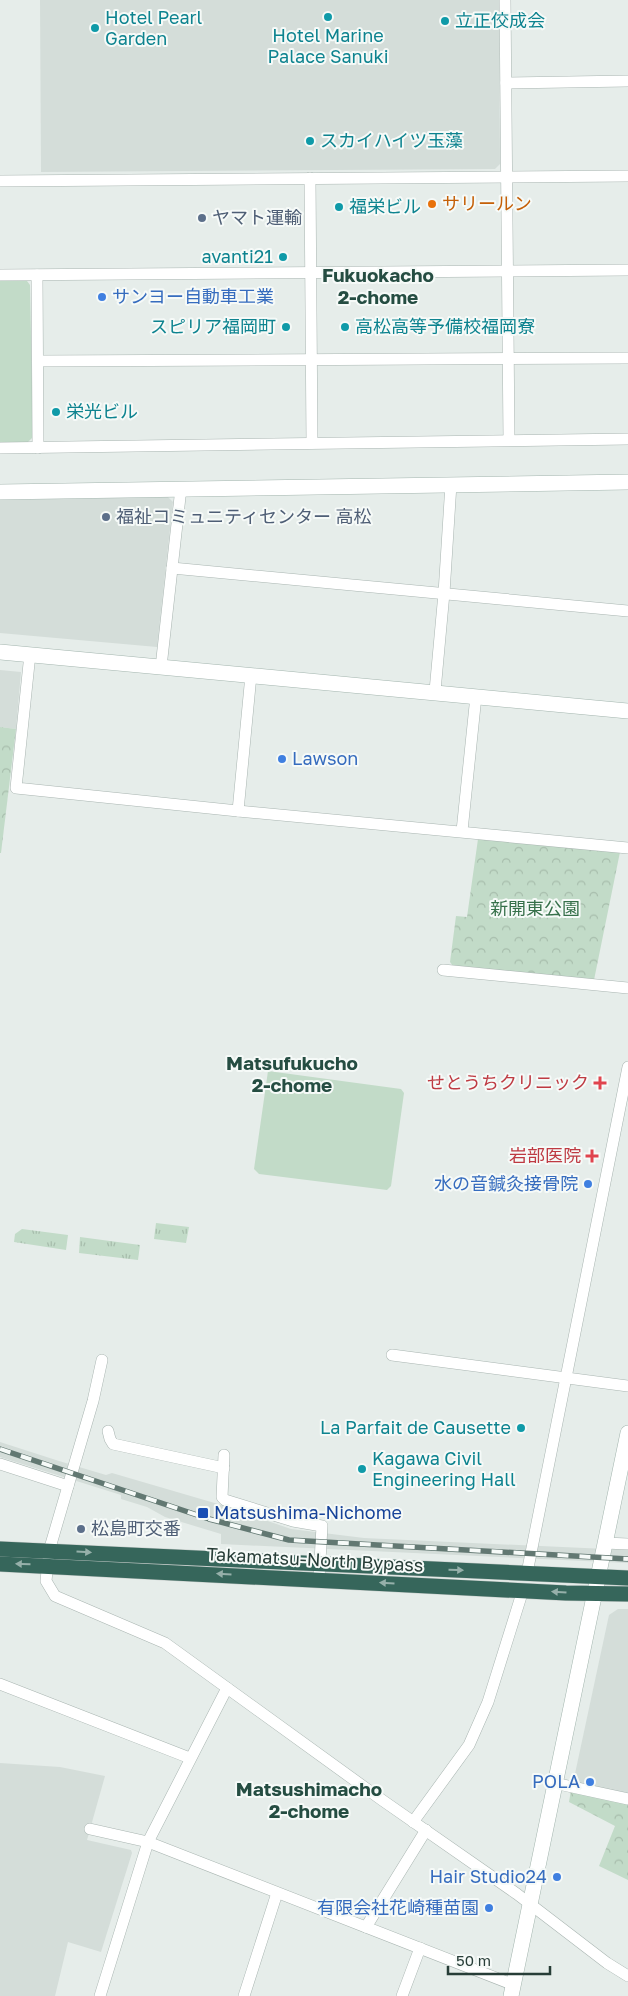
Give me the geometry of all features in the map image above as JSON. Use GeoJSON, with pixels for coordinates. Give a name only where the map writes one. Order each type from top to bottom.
{"type":"FeatureCollection","features":[{"type":"Feature","properties":{"kind":"highway","name":"Takamatsu-North Bypass"},"geometry":{"type":"LineString","coordinates":[[0,1548],[48,1558],[319,1572],[523,1590],[628,1594]]}},
{"type":"Feature","properties":{"kind":"highway","name":"Takamatsu-North Bypass"},"geometry":{"type":"LineString","coordinates":[[0,1564],[48,1558]]}},
{"type":"Feature","properties":{"kind":"highway","name":"Takamatsu-North Bypass"},"geometry":{"type":"LineString","coordinates":[[319,1572],[527,1573],[628,1578]]}},
{"type":"Feature","properties":{"kind":"street"},"geometry":{"type":"LineString","coordinates":[[505,0],[509,440]]}},
{"type":"Feature","properties":{"kind":"street"},"geometry":{"type":"LineString","coordinates":[[506,83],[628,81]]}},
{"type":"Feature","properties":{"kind":"street"},"geometry":{"type":"LineString","coordinates":[[0,181],[628,176]]}},
{"type":"Feature","properties":{"kind":"street"},"geometry":{"type":"LineString","coordinates":[[310,178],[312,443]]}},
{"type":"Feature","properties":{"kind":"street"},"geometry":{"type":"LineString","coordinates":[[0,275],[628,270]]}},
{"type":"Feature","properties":{"kind":"street"},"geometry":{"type":"LineString","coordinates":[[37,274],[38,448]]}},
{"type":"Feature","properties":{"kind":"street"},"geometry":{"type":"LineString","coordinates":[[39,361],[628,358]]}},
{"type":"Feature","properties":{"kind":"street"},"geometry":{"type":"LineString","coordinates":[[0,448],[628,439]]}},
{"type":"Feature","properties":{"kind":"street"},"geometry":{"type":"LineString","coordinates":[[0,492],[628,482]]}},
{"type":"Feature","properties":{"kind":"street"},"geometry":{"type":"LineString","coordinates":[[435,691],[451,484]]}},
{"type":"Feature","properties":{"kind":"street"},"geometry":{"type":"LineString","coordinates":[[161,667],[181,488]]}},
{"type":"Feature","properties":{"kind":"street"},"geometry":{"type":"LineString","coordinates":[[172,568],[628,611]]}},
{"type":"Feature","properties":{"kind":"street"},"geometry":{"type":"LineString","coordinates":[[0,652],[435,691],[628,711]]}},
{"type":"Feature","properties":{"kind":"street"},"geometry":{"type":"LineString","coordinates":[[30,654],[16,788],[628,848]]}},
{"type":"Feature","properties":{"kind":"street"},"geometry":{"type":"LineString","coordinates":[[238,811],[251,675]]}},
{"type":"Feature","properties":{"kind":"street"},"geometry":{"type":"LineString","coordinates":[[462,832],[476,696]]}},
{"type":"Feature","properties":{"kind":"street"},"geometry":{"type":"LineString","coordinates":[[443,970],[628,988]]}},
{"type":"Feature","properties":{"kind":"street"},"geometry":{"type":"LineString","coordinates":[[527,1573],[628,1067]]}},
{"type":"Feature","properties":{"kind":"street"},"geometry":{"type":"LineString","coordinates":[[616,1131],[628,1133]]}},
{"type":"Feature","properties":{"kind":"street"},"geometry":{"type":"LineString","coordinates":[[392,1355],[628,1386]]}},
{"type":"Feature","properties":{"kind":"street"},"geometry":{"type":"LineString","coordinates":[[102,1360],[93,1401],[48,1558],[46,1581],[55,1596],[165,1643],[530,1904],[607,1963],[628,1976]]}},
{"type":"Feature","properties":{"kind":"street"},"geometry":{"type":"LineString","coordinates":[[108,1431],[113,1444],[224,1468]]}},
{"type":"Feature","properties":{"kind":"street"},"geometry":{"type":"LineString","coordinates":[[90,1829],[148,1842],[420,1948],[513,1990],[554,1783],[628,1433]]}},
{"type":"Feature","properties":{"kind":"street"},"geometry":{"type":"LineString","coordinates":[[224,1455],[222,1497],[225,1500],[293,1521],[322,1526],[319,1572]]}},
{"type":"Feature","properties":{"kind":"street"},"geometry":{"type":"LineString","coordinates":[[0,1464],[68,1486]]}},
{"type":"Feature","properties":{"kind":"street"},"geometry":{"type":"LineString","coordinates":[[605,1543],[628,1544]]}},
{"type":"Feature","properties":{"kind":"street"},"geometry":{"type":"LineString","coordinates":[[413,1822],[469,1745],[488,1702],[523,1590]]}},
{"type":"Feature","properties":{"kind":"street"},"geometry":{"type":"LineString","coordinates":[[0,1684],[190,1758]]}},
{"type":"Feature","properties":{"kind":"street"},"geometry":{"type":"LineString","coordinates":[[100,1996],[148,1842],[227,1688]]}},
{"type":"Feature","properties":{"kind":"street"},"geometry":{"type":"LineString","coordinates":[[554,1783],[628,1799]]}},
{"type":"Feature","properties":{"kind":"street"},"geometry":{"type":"LineString","coordinates":[[366,1927],[426,1830]]}},
{"type":"Feature","properties":{"kind":"street"},"geometry":{"type":"LineString","coordinates":[[244,1996],[277,1893]]}},
{"type":"Feature","properties":{"kind":"street"},"geometry":{"type":"LineString","coordinates":[[402,1996],[420,1948]]}},
{"type":"Feature","properties":{"kind":"shaded area"},"geometry":{"type":"Polygon","coordinates":[[[40,0],[499,0],[500,164],[495,169],[41,172],[40,0]]]}},
{"type":"Feature","properties":{"kind":"shaded area"},"geometry":{"type":"Polygon","coordinates":[[[168,497],[173,502],[157,647],[0,633],[0,500],[168,497]]]}},
{"type":"Feature","properties":{"kind":"shaded area"},"geometry":{"type":"Polygon","coordinates":[[[0,670],[21,672],[16,729],[0,727],[0,670]]]}},
{"type":"Feature","properties":{"kind":"shaded area","name":"Matsushima-Nichome"},"geometry":{"type":"Polygon","coordinates":[[[0,1442],[106,1475],[112,1473],[218,1504],[291,1529],[364,1538],[628,1550],[628,1563],[221,1544],[221,1534],[165,1517],[147,1507],[121,1499],[121,1495],[0,1457],[0,1442]]]}},
{"type":"Feature","properties":{"kind":"shaded area"},"geometry":{"type":"Polygon","coordinates":[[[618,1609],[628,1609],[628,1793],[573,1783],[609,1615],[618,1609]]]}},
{"type":"Feature","properties":{"kind":"shaded area"},"geometry":{"type":"Polygon","coordinates":[[[0,1763],[60,1767],[105,1776],[87,1840],[131,1850],[132,1853],[101,1952],[68,1942],[55,1996],[0,1996],[0,1763]]]}},
{"type":"Feature","properties":{"kind":"green space"},"geometry":{"type":"Polygon","coordinates":[[[0,281],[27,281],[30,285],[33,437],[28,442],[0,443],[0,281]]]}},
{"type":"Feature","properties":{"kind":"green space"},"geometry":{"type":"Polygon","coordinates":[[[0,727],[16,729],[1,853],[0,853],[0,727]]]}},
{"type":"Feature","properties":{"kind":"green space","name":"新開東公園"},"geometry":{"type":"Polygon","coordinates":[[[478,839],[620,852],[594,980],[453,966],[450,962],[456,916],[467,917],[478,839]]]}},
{"type":"Feature","properties":{"kind":"green space"},"geometry":{"type":"Polygon","coordinates":[[[268,1071],[401,1089],[404,1093],[391,1186],[387,1190],[259,1174],[254,1169],[268,1071]]]}},
{"type":"Feature","properties":{"kind":"green space"},"geometry":{"type":"Polygon","coordinates":[[[156,1223],[189,1227],[186,1243],[154,1239],[156,1223]]]}},
{"type":"Feature","properties":{"kind":"green space"},"geometry":{"type":"Polygon","coordinates":[[[22,1229],[68,1235],[66,1250],[14,1242],[15,1234],[22,1229]]]}},
{"type":"Feature","properties":{"kind":"green space"},"geometry":{"type":"Polygon","coordinates":[[[80,1237],[140,1245],[138,1260],[79,1253],[80,1237]]]}},
{"type":"Feature","properties":{"kind":"green space"},"geometry":{"type":"Polygon","coordinates":[[[571,1790],[628,1803],[628,1880],[599,1866],[615,1826],[569,1802],[571,1790]]]}},
{"type":"Feature","properties":{"kind":"railway"},"geometry":{"type":"LineString","coordinates":[[0,1449],[209,1519],[289,1540],[628,1559]]}},
{"type":"Feature","properties":{"kind":"place","name":"Hotel Marine Palace Sanuki"},"geometry":{"type":"Point","coordinates":[328,17]}},
{"type":"Feature","properties":{"kind":"place","name":"立正佼成会"},"geometry":{"type":"Point","coordinates":[445,21]}},
{"type":"Feature","properties":{"kind":"place","name":"Hotel Pearl Garden"},"geometry":{"type":"Point","coordinates":[95,28]}},
{"type":"Feature","properties":{"kind":"place","name":"スカイハイツ玉藻"},"geometry":{"type":"Point","coordinates":[310,141]}},
{"type":"Feature","properties":{"kind":"place","name":"サリールン"},"geometry":{"type":"Point","coordinates":[432,204]}},
{"type":"Feature","properties":{"kind":"place","name":"福栄ビル"},"geometry":{"type":"Point","coordinates":[339,207]}},
{"type":"Feature","properties":{"kind":"place","name":"ヤマト運輸"},"geometry":{"type":"Point","coordinates":[202,218]}},
{"type":"Feature","properties":{"kind":"place","name":"avanti21"},"geometry":{"type":"Point","coordinates":[283,257]}},
{"type":"Feature","properties":{"kind":"place","name":"サンヨー自動車工業"},"geometry":{"type":"Point","coordinates":[102,297]}},
{"type":"Feature","properties":{"kind":"place","name":"スピリア福岡町"},"geometry":{"type":"Point","coordinates":[286,327]}},
{"type":"Feature","properties":{"kind":"place","name":"高松高等予備校福岡寮"},"geometry":{"type":"Point","coordinates":[345,327]}},
{"type":"Feature","properties":{"kind":"place","name":"栄光ビル"},"geometry":{"type":"Point","coordinates":[56,412]}},
{"type":"Feature","properties":{"kind":"place","name":"福祉コミュニティセンター 高松"},"geometry":{"type":"Point","coordinates":[106,517]}},
{"type":"Feature","properties":{"kind":"place","name":"Lawson"},"geometry":{"type":"Point","coordinates":[282,759]}},
{"type":"Feature","properties":{"kind":"place","name":"せとうちクリニック"},"geometry":{"type":"Point","coordinates":[600,1083]}},
{"type":"Feature","properties":{"kind":"place","name":"岩部医院"},"geometry":{"type":"Point","coordinates":[592,1156]}},
{"type":"Feature","properties":{"kind":"place","name":"水の音鍼灸接骨院"},"geometry":{"type":"Point","coordinates":[588,1184]}},
{"type":"Feature","properties":{"kind":"place","name":"La Parfait de Causette"},"geometry":{"type":"Point","coordinates":[521,1428]}},
{"type":"Feature","properties":{"kind":"place","name":"Kagawa Civil Engineering Hall"},"geometry":{"type":"Point","coordinates":[362,1469]}},
{"type":"Feature","properties":{"kind":"place","name":"Matsushima-Nichome"},"geometry":{"type":"Point","coordinates":[203,1513]}},
{"type":"Feature","properties":{"kind":"place","name":"松島町交番"},"geometry":{"type":"Point","coordinates":[81,1529]}},
{"type":"Feature","properties":{"kind":"place","name":"POLA"},"geometry":{"type":"Point","coordinates":[590,1782]}},
{"type":"Feature","properties":{"kind":"place","name":"Hair Studio24"},"geometry":{"type":"Point","coordinates":[557,1877]}},
{"type":"Feature","properties":{"kind":"place","name":"有限会社花崎種苗園"},"geometry":{"type":"Point","coordinates":[489,1908]}},
{"type":"Feature","properties":{"kind":"district","name":"Fukuokacho 2-chome"},"geometry":{"type":"Point","coordinates":[378,286]}},
{"type":"Feature","properties":{"kind":"district","name":"Matsufukucho 2-chome"},"geometry":{"type":"Point","coordinates":[292,1074]}},
{"type":"Feature","properties":{"kind":"district","name":"Matsushimacho 2-chome"},"geometry":{"type":"Point","coordinates":[309,1800]}}]}
